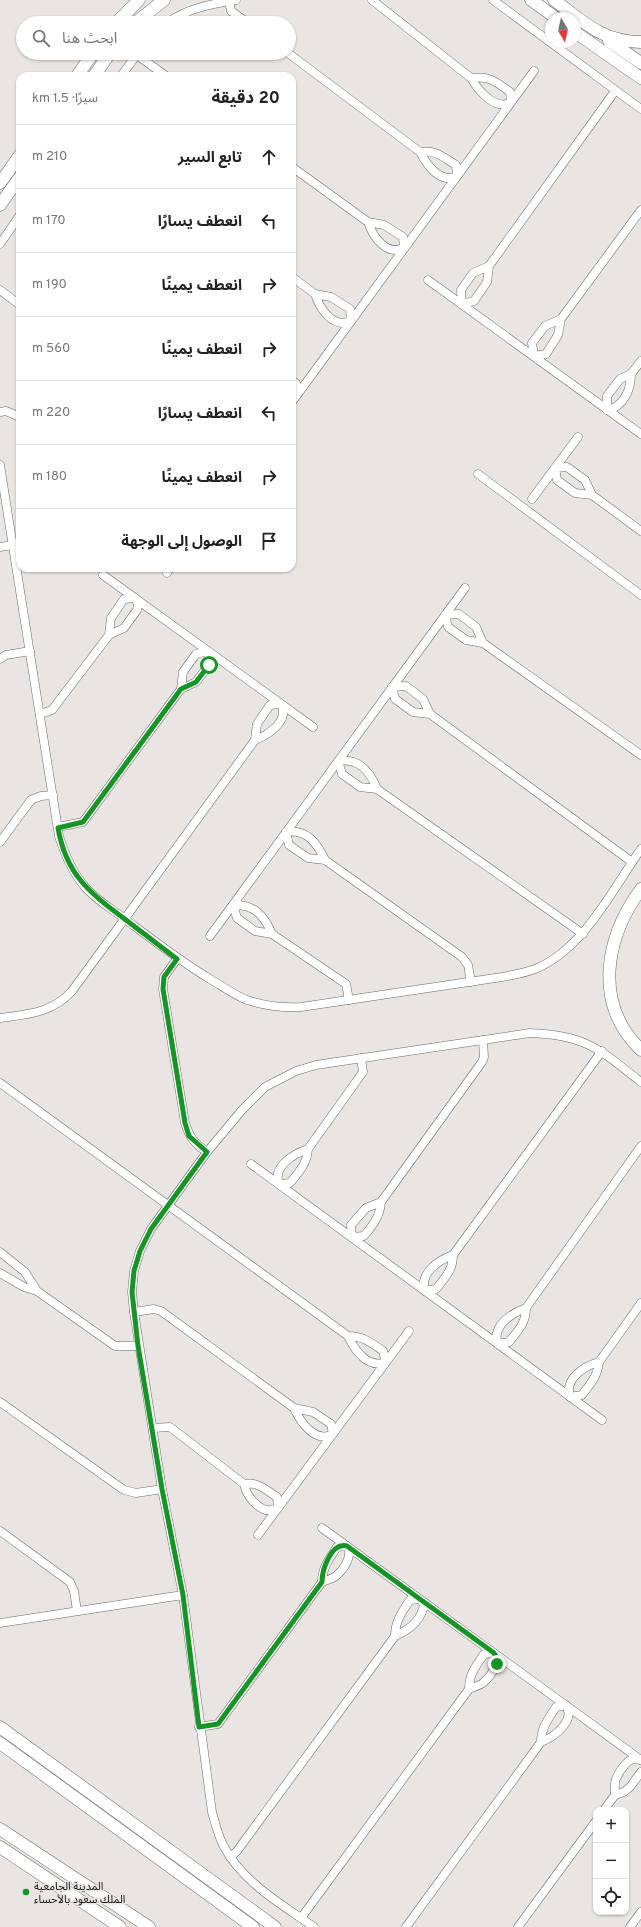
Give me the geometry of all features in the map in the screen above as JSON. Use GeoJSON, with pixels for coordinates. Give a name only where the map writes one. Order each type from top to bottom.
{"type":"FeatureCollection","features":[{"type":"Feature","properties":{"kind":"main road"},"geometry":{"type":"LineString","coordinates":[[123,16],[140,0]]}},
{"type":"Feature","properties":{"kind":"main road"},"geometry":{"type":"LineString","coordinates":[[144,16],[164,0]]}},
{"type":"Feature","properties":{"kind":"main road"},"geometry":{"type":"LineString","coordinates":[[531,0],[548,12]]}},
{"type":"Feature","properties":{"kind":"main road"},"geometry":{"type":"LineString","coordinates":[[554,0],[641,63]]}},
{"type":"Feature","properties":{"kind":"main road"},"geometry":{"type":"LineString","coordinates":[[602,35],[620,41],[641,42]]}},
{"type":"Feature","properties":{"kind":"main road"},"geometry":{"type":"LineString","coordinates":[[581,36],[641,78]]}},
{"type":"Feature","properties":{"kind":"main road"},"geometry":{"type":"LineString","coordinates":[[80,72],[88,60]]}},
{"type":"Feature","properties":{"kind":"main road"},"geometry":{"type":"LineString","coordinates":[[97,72],[105,60]]}},
{"type":"Feature","properties":{"kind":"main road"},"geometry":{"type":"LineString","coordinates":[[0,183],[16,161]]}},
{"type":"Feature","properties":{"kind":"main road"},"geometry":{"type":"LineString","coordinates":[[0,204],[16,182]]}},
{"type":"Feature","properties":{"kind":"main road"},"geometry":{"type":"LineString","coordinates":[[641,889],[622,919],[612,945],[609,965],[610,989],[615,1008],[622,1026],[641,1050]]}},
{"type":"Feature","properties":{"kind":"main road"},"geometry":{"type":"LineString","coordinates":[[0,1727],[275,1927]]}},
{"type":"Feature","properties":{"kind":"main road"},"geometry":{"type":"LineString","coordinates":[[0,1743],[253,1927]]}},
{"type":"Feature","properties":{"kind":"main road"},"geometry":{"type":"LineString","coordinates":[[0,1829],[149,1927]]}},
{"type":"Feature","properties":{"kind":"main road"},"geometry":{"type":"LineString","coordinates":[[0,1847],[120,1927]]}},
{"type":"Feature","properties":{"kind":"street"},"geometry":{"type":"LineString","coordinates":[[372,0],[471,78],[482,92],[499,105],[506,105],[511,102]]}},
{"type":"Feature","properties":{"kind":"street"},"geometry":{"type":"LineString","coordinates":[[493,0],[641,109]]}},
{"type":"Feature","properties":{"kind":"street"},"geometry":{"type":"LineString","coordinates":[[177,16],[199,7],[233,1],[231,10],[239,16]]}},
{"type":"Feature","properties":{"kind":"street"},"geometry":{"type":"LineString","coordinates":[[296,59],[420,152],[427,166],[445,178],[452,179],[457,176]]}},
{"type":"Feature","properties":{"kind":"street"},"geometry":{"type":"LineString","coordinates":[[124,72],[133,60]]}},
{"type":"Feature","properties":{"kind":"street"},"geometry":{"type":"LineString","coordinates":[[145,60],[161,72]]}},
{"type":"Feature","properties":{"kind":"street"},"geometry":{"type":"LineString","coordinates":[[296,395],[534,71]]}},
{"type":"Feature","properties":{"kind":"street"},"geometry":{"type":"LineString","coordinates":[[471,78],[484,77],[492,79],[510,92],[511,102]]}},
{"type":"Feature","properties":{"kind":"street"},"geometry":{"type":"LineString","coordinates":[[462,304],[474,301],[487,282],[489,266],[615,91]]}},
{"type":"Feature","properties":{"kind":"street"},"geometry":{"type":"LineString","coordinates":[[420,152],[429,150],[437,153],[456,165],[457,176]]}},
{"type":"Feature","properties":{"kind":"street"},"geometry":{"type":"LineString","coordinates":[[296,170],[368,222],[384,225],[403,237],[404,248]]}},
{"type":"Feature","properties":{"kind":"street"},"geometry":{"type":"LineString","coordinates":[[534,356],[532,343],[545,326],[560,319],[641,210]]}},
{"type":"Feature","properties":{"kind":"street"},"geometry":{"type":"LineString","coordinates":[[0,244],[16,221]]}},
{"type":"Feature","properties":{"kind":"street"},"geometry":{"type":"LineString","coordinates":[[368,222],[374,238],[392,250],[399,251],[404,248]]}},
{"type":"Feature","properties":{"kind":"street"},"geometry":{"type":"LineString","coordinates":[[462,304],[461,290],[474,273],[489,266]]}},
{"type":"Feature","properties":{"kind":"street"},"geometry":{"type":"LineString","coordinates":[[296,280],[315,294],[331,297],[350,310],[351,320]]}},
{"type":"Feature","properties":{"kind":"street"},"geometry":{"type":"LineString","coordinates":[[428,280],[641,434]]}},
{"type":"Feature","properties":{"kind":"street"},"geometry":{"type":"LineString","coordinates":[[0,290],[16,302]]}},
{"type":"Feature","properties":{"kind":"street"},"geometry":{"type":"LineString","coordinates":[[315,294],[321,310],[339,323],[346,323],[351,320]]}},
{"type":"Feature","properties":{"kind":"street"},"geometry":{"type":"LineString","coordinates":[[534,356],[546,354],[558,335],[560,319]]}},
{"type":"Feature","properties":{"kind":"street"},"geometry":{"type":"LineString","coordinates":[[608,410],[607,396],[620,379],[631,374],[641,361]]}},
{"type":"Feature","properties":{"kind":"street"},"geometry":{"type":"LineString","coordinates":[[608,410],[614,409],[619,405],[630,388],[631,374]]}},
{"type":"Feature","properties":{"kind":"street"},"geometry":{"type":"LineString","coordinates":[[0,412],[6,411],[16,414]]}},
{"type":"Feature","properties":{"kind":"street"},"geometry":{"type":"LineString","coordinates":[[532,500],[578,437]]}},
{"type":"Feature","properties":{"kind":"street"},"geometry":{"type":"LineString","coordinates":[[0,465],[16,569]]}},
{"type":"Feature","properties":{"kind":"street"},"geometry":{"type":"LineString","coordinates":[[555,468],[561,466],[568,467],[585,480],[592,495],[641,531]]}},
{"type":"Feature","properties":{"kind":"street"},"geometry":{"type":"LineString","coordinates":[[555,468],[557,480],[575,493],[592,495]]}},
{"type":"Feature","properties":{"kind":"street"},"geometry":{"type":"LineString","coordinates":[[478,474],[641,595]]}},
{"type":"Feature","properties":{"kind":"street"},"geometry":{"type":"LineString","coordinates":[[0,547],[12,545]]}},
{"type":"Feature","properties":{"kind":"street"},"geometry":{"type":"LineString","coordinates":[[17,572],[58,828],[64,852],[72,869],[85,888],[103,904],[177,959],[227,990],[245,999],[281,1008],[301,1007],[471,982],[534,970],[565,952],[582,934],[641,849]]}},
{"type":"Feature","properties":{"kind":"street"},"geometry":{"type":"LineString","coordinates":[[103,575],[313,727]]}},
{"type":"Feature","properties":{"kind":"street"},"geometry":{"type":"LineString","coordinates":[[210,936],[465,588]]}},
{"type":"Feature","properties":{"kind":"street"},"geometry":{"type":"LineString","coordinates":[[40,714],[52,710],[109,635],[124,628],[137,610],[138,604],[135,598]]}},
{"type":"Feature","properties":{"kind":"street"},"geometry":{"type":"LineString","coordinates":[[109,635],[111,618],[124,600],[135,598]]}},
{"type":"Feature","properties":{"kind":"street"},"geometry":{"type":"LineString","coordinates":[[445,615],[459,614],[476,627],[483,643]]}},
{"type":"Feature","properties":{"kind":"street"},"geometry":{"type":"LineString","coordinates":[[445,615],[448,628],[466,640],[483,643],[641,755]]}},
{"type":"Feature","properties":{"kind":"street"},"geometry":{"type":"LineString","coordinates":[[0,659],[6,655],[30,651]]}},
{"type":"Feature","properties":{"kind":"street"},"geometry":{"type":"LineString","coordinates":[[58,828],[83,822],[181,689],[196,682],[209,665],[208,651]]}},
{"type":"Feature","properties":{"kind":"street"},"geometry":{"type":"LineString","coordinates":[[181,689],[183,672],[196,654],[208,651]]}},
{"type":"Feature","properties":{"kind":"street"},"geometry":{"type":"LineString","coordinates":[[392,687],[406,686],[423,699],[430,714],[632,862]]}},
{"type":"Feature","properties":{"kind":"street"},"geometry":{"type":"LineString","coordinates":[[392,687],[395,699],[413,712],[430,714]]}},
{"type":"Feature","properties":{"kind":"street"},"geometry":{"type":"LineString","coordinates":[[254,740],[270,734],[279,722],[283,716],[284,709],[281,704]]}},
{"type":"Feature","properties":{"kind":"street"},"geometry":{"type":"LineString","coordinates":[[0,1018],[39,1012],[53,1007],[64,1000],[125,919],[254,740],[257,724],[270,705],[281,704]]}},
{"type":"Feature","properties":{"kind":"street"},"geometry":{"type":"LineString","coordinates":[[338,761],[353,761],[370,774],[377,789]]}},
{"type":"Feature","properties":{"kind":"street"},"geometry":{"type":"LineString","coordinates":[[338,761],[342,774],[360,787],[377,789],[582,934]]}},
{"type":"Feature","properties":{"kind":"street"},"geometry":{"type":"LineString","coordinates":[[0,842],[31,800],[41,796],[53,795]]}},
{"type":"Feature","properties":{"kind":"street"},"geometry":{"type":"LineString","coordinates":[[286,832],[300,832],[318,845],[325,860]]}},
{"type":"Feature","properties":{"kind":"street"},"geometry":{"type":"LineString","coordinates":[[286,832],[290,845],[308,858],[325,860],[462,957],[468,965],[471,982]]}},
{"type":"Feature","properties":{"kind":"street"},"geometry":{"type":"LineString","coordinates":[[232,905],[248,905],[265,918],[272,934]]}},
{"type":"Feature","properties":{"kind":"street"},"geometry":{"type":"LineString","coordinates":[[232,905],[237,918],[255,931],[272,934],[346,984],[349,1000]]}},
{"type":"Feature","properties":{"kind":"street"},"geometry":{"type":"LineString","coordinates":[[177,959],[164,977],[163,989],[185,1123],[189,1136],[207,1152]]}},
{"type":"Feature","properties":{"kind":"street"},"geometry":{"type":"LineString","coordinates":[[314,1927],[246,1876],[230,1857],[222,1844],[212,1812],[199,1727],[183,1595],[162,1489],[153,1428],[138,1346],[132,1292],[134,1271],[140,1251],[151,1229],[207,1152],[253,1098],[279,1078],[296,1071],[316,1065],[530,1033],[552,1034],[583,1041],[602,1051],[641,1082]]}},
{"type":"Feature","properties":{"kind":"street"},"geometry":{"type":"LineString","coordinates":[[352,1237],[351,1225],[366,1208],[381,1202],[482,1062],[484,1057],[483,1040]]}},
{"type":"Feature","properties":{"kind":"street"},"geometry":{"type":"LineString","coordinates":[[425,1291],[423,1284],[424,1278],[438,1261],[453,1255],[602,1051]]}},
{"type":"Feature","properties":{"kind":"street"},"geometry":{"type":"LineString","coordinates":[[279,1184],[290,1183],[304,1166],[307,1159],[308,1149],[363,1072],[361,1058]]}},
{"type":"Feature","properties":{"kind":"street"},"geometry":{"type":"LineString","coordinates":[[0,1083],[348,1336],[355,1351],[373,1364],[386,1362]]}},
{"type":"Feature","properties":{"kind":"street"},"geometry":{"type":"LineString","coordinates":[[498,1344],[495,1338],[496,1332],[511,1314],[526,1308],[641,1146]]}},
{"type":"Feature","properties":{"kind":"street"},"geometry":{"type":"LineString","coordinates":[[279,1184],[277,1178],[278,1172],[292,1155],[308,1149]]}},
{"type":"Feature","properties":{"kind":"street"},"geometry":{"type":"LineString","coordinates":[[251,1164],[602,1420]]}},
{"type":"Feature","properties":{"kind":"street"},"geometry":{"type":"LineString","coordinates":[[352,1237],[364,1236],[381,1211],[381,1202]]}},
{"type":"Feature","properties":{"kind":"street"},"geometry":{"type":"LineString","coordinates":[[0,1252],[25,1272],[37,1291]]}},
{"type":"Feature","properties":{"kind":"street"},"geometry":{"type":"LineString","coordinates":[[425,1291],[436,1289],[450,1272],[453,1264],[453,1255]]}},
{"type":"Feature","properties":{"kind":"street"},"geometry":{"type":"LineString","coordinates":[[0,1274],[24,1287],[37,1291],[115,1346],[138,1346]]}},
{"type":"Feature","properties":{"kind":"street"},"geometry":{"type":"LineString","coordinates":[[570,1397],[582,1395],[595,1378],[599,1371],[599,1362],[641,1303]]}},
{"type":"Feature","properties":{"kind":"street"},"geometry":{"type":"LineString","coordinates":[[498,1344],[509,1342],[523,1325],[526,1318],[526,1308]]}},
{"type":"Feature","properties":{"kind":"street"},"geometry":{"type":"LineString","coordinates":[[134,1312],[154,1309],[161,1311],[294,1408],[303,1424],[321,1437],[327,1438],[333,1434]]}},
{"type":"Feature","properties":{"kind":"street"},"geometry":{"type":"LineString","coordinates":[[258,1535],[409,1331]]}},
{"type":"Feature","properties":{"kind":"street"},"geometry":{"type":"LineString","coordinates":[[348,1336],[365,1338],[383,1351],[386,1362]]}},
{"type":"Feature","properties":{"kind":"street"},"geometry":{"type":"LineString","coordinates":[[570,1397],[568,1390],[569,1385],[584,1367],[599,1362]]}},
{"type":"Feature","properties":{"kind":"street"},"geometry":{"type":"LineString","coordinates":[[0,1402],[124,1490],[136,1493],[162,1489]]}},
{"type":"Feature","properties":{"kind":"street"},"geometry":{"type":"LineString","coordinates":[[294,1408],[305,1409],[313,1412],[331,1424],[333,1434]]}},
{"type":"Feature","properties":{"kind":"street"},"geometry":{"type":"LineString","coordinates":[[153,1428],[170,1427],[244,1484],[249,1498],[267,1511],[273,1511],[278,1508]]}},
{"type":"Feature","properties":{"kind":"street"},"geometry":{"type":"LineString","coordinates":[[244,1484],[251,1482],[277,1497],[278,1508]]}},
{"type":"Feature","properties":{"kind":"street"},"geometry":{"type":"LineString","coordinates":[[322,1528],[640,1760]]}},
{"type":"Feature","properties":{"kind":"street"},"geometry":{"type":"LineString","coordinates":[[0,1530],[70,1582],[74,1592],[77,1611]]}},
{"type":"Feature","properties":{"kind":"street"},"geometry":{"type":"LineString","coordinates":[[199,1727],[218,1724],[322,1582],[337,1575],[350,1557],[350,1551],[347,1546]]}},
{"type":"Feature","properties":{"kind":"street"},"geometry":{"type":"LineString","coordinates":[[322,1582],[324,1565],[337,1547],[347,1546]]}},
{"type":"Feature","properties":{"kind":"street"},"geometry":{"type":"LineString","coordinates":[[0,1624],[183,1595]]}},
{"type":"Feature","properties":{"kind":"street"},"geometry":{"type":"LineString","coordinates":[[230,1857],[237,1851],[396,1636],[411,1628],[423,1610],[424,1604],[420,1599]]}},
{"type":"Feature","properties":{"kind":"street"},"geometry":{"type":"LineString","coordinates":[[396,1636],[395,1626],[406,1606],[410,1600],[420,1599]]}},
{"type":"Feature","properties":{"kind":"street"},"geometry":{"type":"LineString","coordinates":[[301,1918],[469,1689],[484,1682],[497,1664],[497,1658],[494,1653]]}},
{"type":"Feature","properties":{"kind":"street"},"geometry":{"type":"LineString","coordinates":[[469,1689],[469,1679],[472,1672],[484,1654],[494,1653]]}},
{"type":"Feature","properties":{"kind":"street"},"geometry":{"type":"LineString","coordinates":[[406,1927],[541,1742],[556,1735],[569,1717],[569,1711],[566,1705]]}},
{"type":"Feature","properties":{"kind":"street"},"geometry":{"type":"LineString","coordinates":[[541,1742],[541,1733],[556,1707],[566,1705]]}},
{"type":"Feature","properties":{"kind":"street"},"geometry":{"type":"LineString","coordinates":[[606,1807],[615,1795],[616,1778],[630,1759],[640,1760]]}},
{"type":"Feature","properties":{"kind":"street"},"geometry":{"type":"LineString","coordinates":[[615,1795],[624,1792],[630,1787],[641,1772]]}},
{"type":"Feature","properties":{"kind":"street"},"geometry":{"type":"LineString","coordinates":[[518,1927],[593,1825]]}},
{"type":"Feature","properties":{"kind":"street"},"geometry":{"type":"LineString","coordinates":[[630,1927],[641,1912]]}},
{"type":"Feature","properties":{"kind":"place","name":"المدينة الجامعية الملك سعود بالأحساء"},"geometry":{"type":"Point","coordinates":[26,1892]}},
{"type":"Feature","properties":{"kind":"route"},"geometry":{"type":"LineString","coordinates":[[209,665],[196,682],[181,689],[83,822],[58,828],[64,852],[72,869],[85,888],[103,904],[177,959],[168,969],[164,977],[163,989],[185,1123],[189,1136],[198,1146],[207,1152],[151,1229],[140,1251],[134,1271],[132,1292],[138,1346],[153,1428],[162,1489],[183,1595],[199,1727],[218,1724],[322,1582],[324,1565],[337,1547],[343,1545],[347,1546],[494,1653],[497,1658],[497,1664]]}}]}
